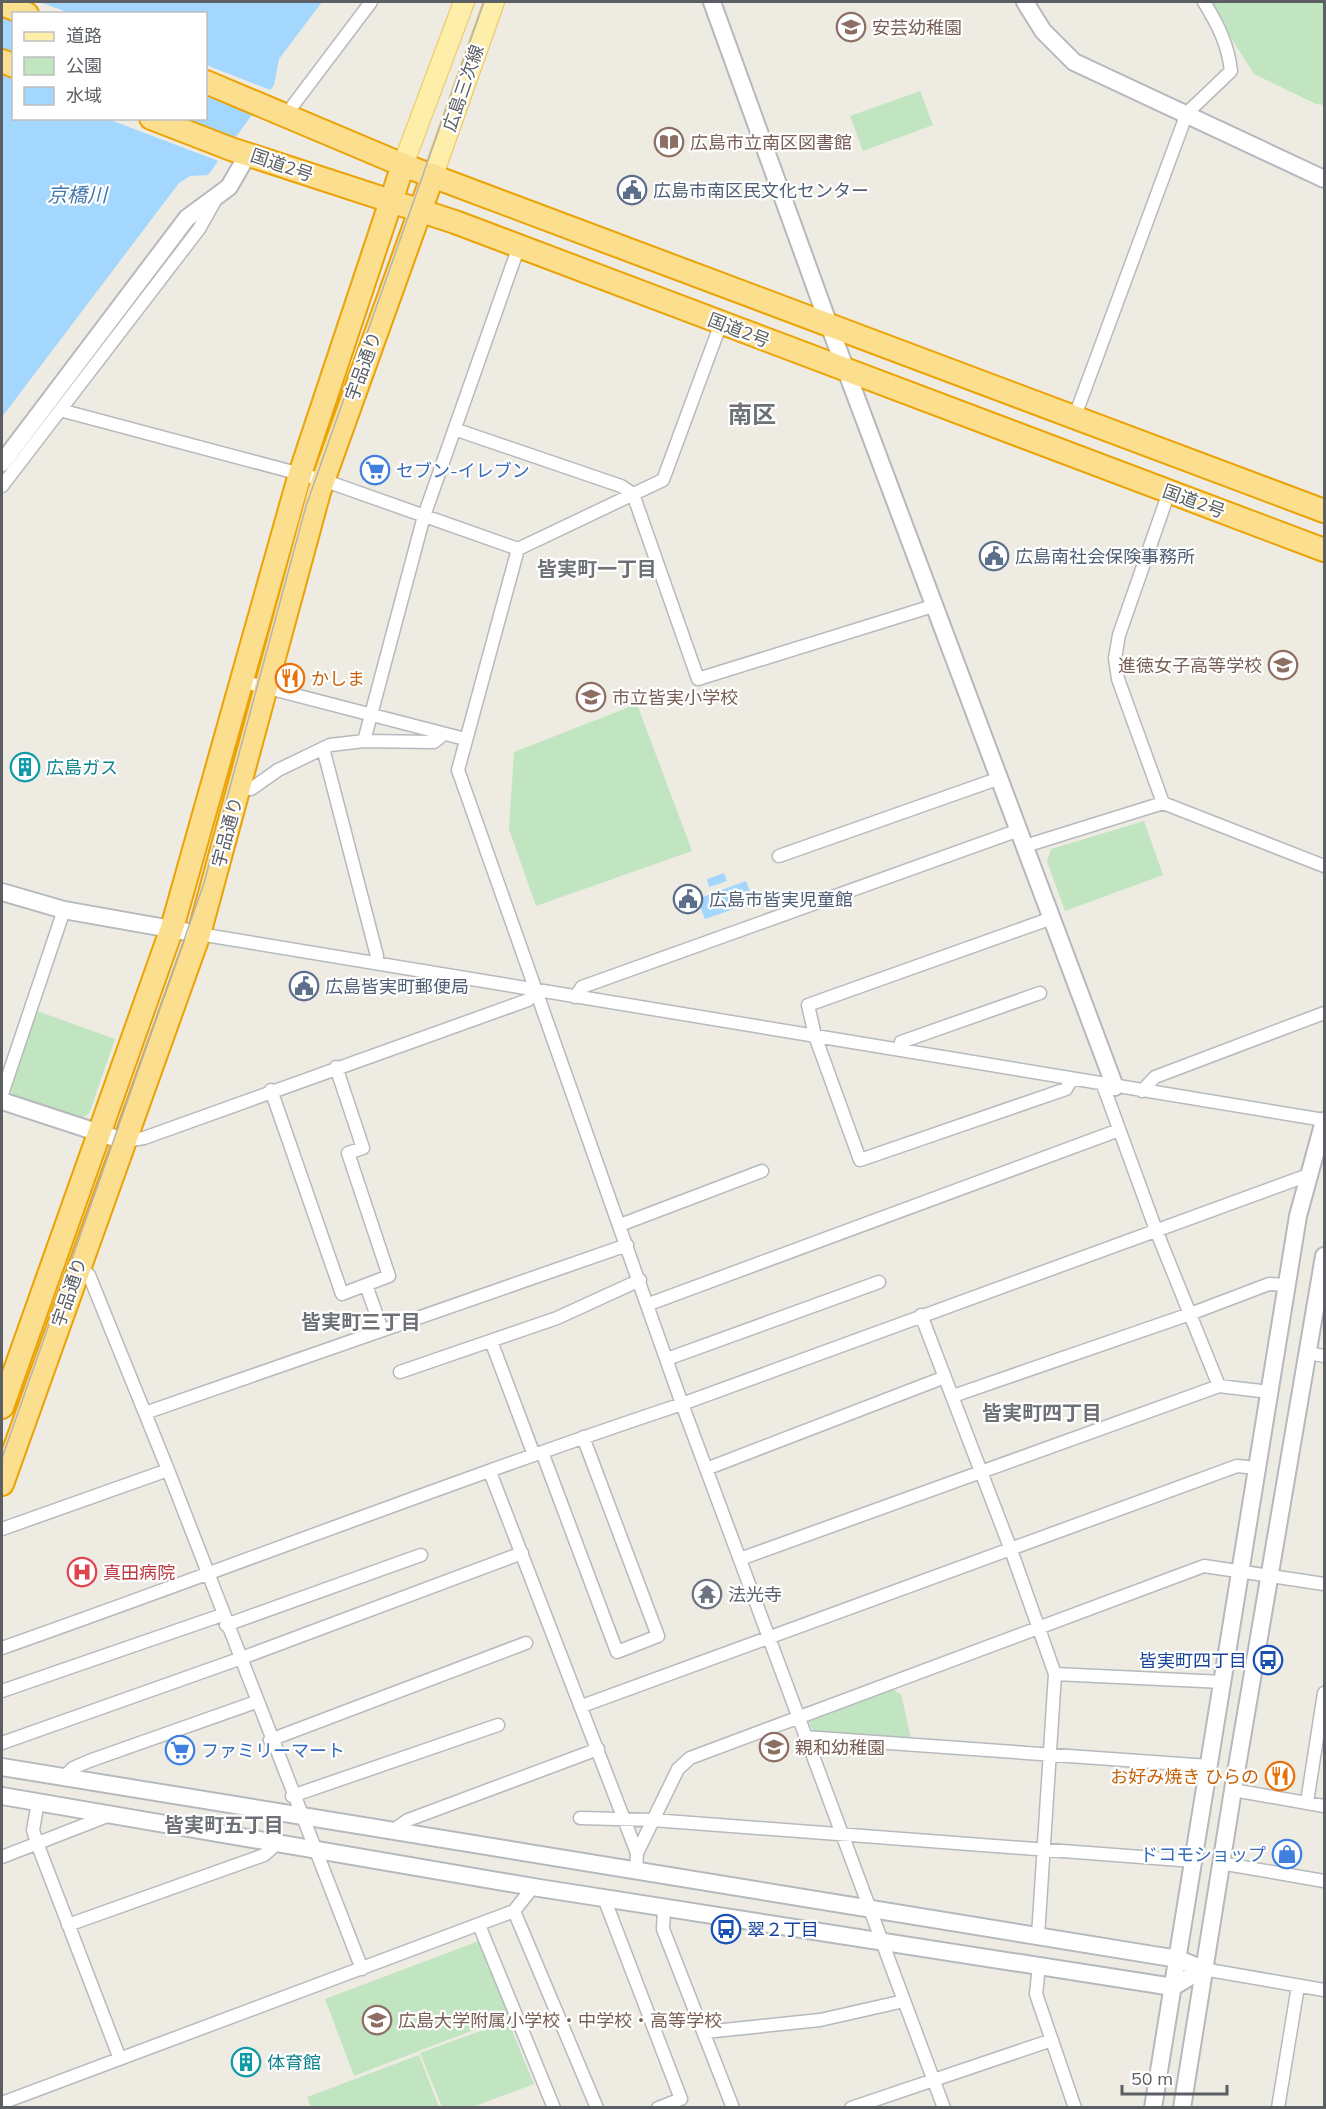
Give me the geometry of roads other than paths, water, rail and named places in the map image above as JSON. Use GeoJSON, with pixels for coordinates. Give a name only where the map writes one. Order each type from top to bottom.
{"type":"FeatureCollection","features":[{"type":"Feature","properties":{"kind":"highway"},"geometry":{"type":"LineString","coordinates":[[2,4],[22,12]]}},
{"type":"Feature","properties":{"kind":"highway","name":"国道2号"},"geometry":{"type":"LineString","coordinates":[[207,82],[403,165],[1324,511]]}},
{"type":"Feature","properties":{"kind":"highway","name":"国道2号"},"geometry":{"type":"LineString","coordinates":[[156,120],[240,151],[421,209],[1324,550]]}},
{"type":"Feature","properties":{"kind":"highway","name":"宇品通り"},"geometry":{"type":"LineString","coordinates":[[2,1407],[172,928],[300,474],[403,165]]}},
{"type":"Feature","properties":{"kind":"highway","name":"宇品通り"},"geometry":{"type":"LineString","coordinates":[[2,1484],[78,1265],[199,934],[323,480],[433,175]]}},
{"type":"Feature","properties":{"kind":"main road","name":"広島三次線"},"geometry":{"type":"LineString","coordinates":[[403,165],[464,2]]}},
{"type":"Feature","properties":{"kind":"main road","name":"広島三次線"},"geometry":{"type":"LineString","coordinates":[[433,175],[494,2]]}},
{"type":"Feature","properties":{"kind":"street"},"geometry":{"type":"LineString","coordinates":[[285,116],[371,2]]}},
{"type":"Feature","properties":{"kind":"street"},"geometry":{"type":"LineString","coordinates":[[712,2],[829,325],[1052,918],[1109,1086],[1119,1130],[1156,1230],[1219,1386]]}},
{"type":"Feature","properties":{"kind":"street"},"geometry":{"type":"LineString","coordinates":[[1025,2],[1043,31],[1074,62],[1093,73],[1187,113],[1324,178]]}},
{"type":"Feature","properties":{"kind":"street"},"geometry":{"type":"LineString","coordinates":[[1075,416],[1187,113],[1231,71],[1229,49],[1219,26],[1204,2]]}},
{"type":"Feature","properties":{"kind":"street"},"geometry":{"type":"LineString","coordinates":[[2,463],[188,218],[229,187],[240,151]]}},
{"type":"Feature","properties":{"kind":"street"},"geometry":{"type":"LineString","coordinates":[[2,486],[199,229],[218,195]]}},
{"type":"Feature","properties":{"kind":"street"},"geometry":{"type":"LineString","coordinates":[[364,741],[424,516],[457,430],[519,246]]}},
{"type":"Feature","properties":{"kind":"street"},"geometry":{"type":"LineString","coordinates":[[60,410],[323,480],[518,549],[663,480],[721,323]]}},
{"type":"Feature","properties":{"kind":"street"},"geometry":{"type":"LineString","coordinates":[[457,430],[621,486],[633,494],[698,679],[936,605]]}},
{"type":"Feature","properties":{"kind":"street"},"geometry":{"type":"LineString","coordinates":[[1163,803],[1118,679],[1115,658],[1119,635],[1170,492]]}},
{"type":"Feature","properties":{"kind":"street"},"geometry":{"type":"LineString","coordinates":[[518,549],[458,770],[649,1304],[682,1404],[944,2108]]}},
{"type":"Feature","properties":{"kind":"street"},"geometry":{"type":"LineString","coordinates":[[241,681],[370,717],[465,739]]}},
{"type":"Feature","properties":{"kind":"street"},"geometry":{"type":"LineString","coordinates":[[239,788],[251,789],[278,770],[323,748],[364,741],[434,742],[444,734]]}},
{"type":"Feature","properties":{"kind":"street"},"geometry":{"type":"LineString","coordinates":[[323,748],[377,956],[376,963]]}},
{"type":"Feature","properties":{"kind":"street"},"geometry":{"type":"LineString","coordinates":[[779,856],[1000,778]]}},
{"type":"Feature","properties":{"kind":"street"},"geometry":{"type":"LineString","coordinates":[[1025,846],[1163,803],[1324,866]]}},
{"type":"Feature","properties":{"kind":"street"},"geometry":{"type":"LineString","coordinates":[[575,997],[582,987],[1019,830]]}},
{"type":"Feature","properties":{"kind":"street"},"geometry":{"type":"LineString","coordinates":[[2,892],[64,910],[199,934],[536,992],[816,1036],[1324,1121],[1298,1216],[1153,2108]]}},
{"type":"Feature","properties":{"kind":"street"},"geometry":{"type":"LineString","coordinates":[[2,1094],[64,910]]}},
{"type":"Feature","properties":{"kind":"street"},"geometry":{"type":"LineString","coordinates":[[1052,918],[808,1005],[816,1036],[860,1160],[1066,1089],[1071,1080]]}},
{"type":"Feature","properties":{"kind":"street"},"geometry":{"type":"LineString","coordinates":[[2,1101],[123,1141],[144,1138],[271,1090],[528,1000],[536,992]]}},
{"type":"Feature","properties":{"kind":"street"},"geometry":{"type":"LineString","coordinates":[[900,1050],[901,1042],[1040,993]]}},
{"type":"Feature","properties":{"kind":"street"},"geometry":{"type":"LineString","coordinates":[[1142,1091],[1155,1077],[1324,1012]]}},
{"type":"Feature","properties":{"kind":"street"},"geometry":{"type":"LineString","coordinates":[[271,1090],[342,1294],[389,1276],[348,1153],[363,1148],[336,1067]]}},
{"type":"Feature","properties":{"kind":"street"},"geometry":{"type":"LineString","coordinates":[[649,1304],[1119,1130]]}},
{"type":"Feature","properties":{"kind":"street"},"geometry":{"type":"LineString","coordinates":[[620,1225],[762,1172]]}},
{"type":"Feature","properties":{"kind":"street"},"geometry":{"type":"LineString","coordinates":[[2,1648],[207,1576],[583,1437],[682,1404],[1311,1174]]}},
{"type":"Feature","properties":{"kind":"street"},"geometry":{"type":"LineString","coordinates":[[145,1413],[627,1245]]}},
{"type":"Feature","properties":{"kind":"street"},"geometry":{"type":"LineString","coordinates":[[1182,2108],[1203,1969],[1270,1575],[1316,1355],[1324,1256]]}},
{"type":"Feature","properties":{"kind":"street"},"geometry":{"type":"LineString","coordinates":[[78,1265],[89,1275],[168,1470],[270,1740],[362,1970]]}},
{"type":"Feature","properties":{"kind":"street"},"geometry":{"type":"LineString","coordinates":[[400,1372],[557,1318],[640,1280]]}},
{"type":"Feature","properties":{"kind":"street"},"geometry":{"type":"LineString","coordinates":[[667,1359],[879,1282]]}},
{"type":"Feature","properties":{"kind":"street"},"geometry":{"type":"LineString","coordinates":[[953,1396],[1190,1314],[1269,1284],[1287,1285]]}},
{"type":"Feature","properties":{"kind":"street"},"geometry":{"type":"LineString","coordinates":[[366,1285],[382,1330]]}},
{"type":"Feature","properties":{"kind":"street"},"geometry":{"type":"LineString","coordinates":[[921,1315],[1040,1626],[1055,1674],[1038,1936]]}},
{"type":"Feature","properties":{"kind":"street"},"geometry":{"type":"LineString","coordinates":[[491,1341],[617,1652],[658,1636],[583,1437]]}},
{"type":"Feature","properties":{"kind":"street"},"geometry":{"type":"LineString","coordinates":[[706,1469],[945,1377]]}},
{"type":"Feature","properties":{"kind":"street"},"geometry":{"type":"LineString","coordinates":[[740,1559],[1219,1386],[1269,1392]]}},
{"type":"Feature","properties":{"kind":"street"},"geometry":{"type":"LineString","coordinates":[[582,1706],[1237,1466],[1257,1467]]}},
{"type":"Feature","properties":{"kind":"street"},"geometry":{"type":"LineString","coordinates":[[2,1529],[168,1470]]}},
{"type":"Feature","properties":{"kind":"street"},"geometry":{"type":"LineString","coordinates":[[490,1472],[637,1853]]}},
{"type":"Feature","properties":{"kind":"street"},"geometry":{"type":"LineString","coordinates":[[2,1743],[239,1659],[522,1553]]}},
{"type":"Feature","properties":{"kind":"street"},"geometry":{"type":"LineString","coordinates":[[2,1691],[421,1555]]}},
{"type":"Feature","properties":{"kind":"street"},"geometry":{"type":"LineString","coordinates":[[636,1871],[637,1853],[678,1769],[690,1758],[1204,1566],[1324,1584]]}},
{"type":"Feature","properties":{"kind":"street"},"geometry":{"type":"LineString","coordinates":[[270,1740],[526,1643]]}},
{"type":"Feature","properties":{"kind":"street"},"geometry":{"type":"LineString","coordinates":[[1055,1674],[1223,1682]]}},
{"type":"Feature","properties":{"kind":"street"},"geometry":{"type":"LineString","coordinates":[[1307,1802],[1324,1693]]}},
{"type":"Feature","properties":{"kind":"street"},"geometry":{"type":"LineString","coordinates":[[64,1777],[73,1768],[89,1761],[256,1702]]}},
{"type":"Feature","properties":{"kind":"street"},"geometry":{"type":"LineString","coordinates":[[292,1796],[498,1725]]}},
{"type":"Feature","properties":{"kind":"street"},"geometry":{"type":"LineString","coordinates":[[805,1737],[1209,1766]]}},
{"type":"Feature","properties":{"kind":"street"},"geometry":{"type":"LineString","coordinates":[[391,1832],[408,1820],[598,1749]]}},
{"type":"Feature","properties":{"kind":"street"},"geometry":{"type":"LineString","coordinates":[[2,1767],[1178,1959],[1203,1969],[1324,1990]]}},
{"type":"Feature","properties":{"kind":"street"},"geometry":{"type":"LineString","coordinates":[[1233,1790],[1324,1806]]}},
{"type":"Feature","properties":{"kind":"street"},"geometry":{"type":"LineString","coordinates":[[2,1796],[533,1887],[1173,1987],[1203,1969]]}},
{"type":"Feature","properties":{"kind":"street"},"geometry":{"type":"LineString","coordinates":[[38,1802],[33,1830],[37,1844],[120,2059]]}},
{"type":"Feature","properties":{"kind":"street"},"geometry":{"type":"LineString","coordinates":[[2,1857],[112,1815]]}},
{"type":"Feature","properties":{"kind":"street"},"geometry":{"type":"LineString","coordinates":[[580,1818],[653,1820],[1194,1861]]}},
{"type":"Feature","properties":{"kind":"street"},"geometry":{"type":"LineString","coordinates":[[68,1925],[264,1855],[278,1843]]}},
{"type":"Feature","properties":{"kind":"street"},"geometry":{"type":"LineString","coordinates":[[1221,1863],[1324,1881]]}},
{"type":"Feature","properties":{"kind":"street"},"geometry":{"type":"LineString","coordinates":[[2,2103],[362,1970],[514,1911],[533,1887]]}},
{"type":"Feature","properties":{"kind":"street"},"geometry":{"type":"LineString","coordinates":[[604,1898],[681,2099],[658,2108]]}},
{"type":"Feature","properties":{"kind":"street"},"geometry":{"type":"LineString","coordinates":[[664,1908],[663,1929],[733,2108]]}},
{"type":"Feature","properties":{"kind":"street"},"geometry":{"type":"LineString","coordinates":[[514,1911],[597,2108]]}},
{"type":"Feature","properties":{"kind":"street"},"geometry":{"type":"LineString","coordinates":[[479,1925],[554,2108]]}},
{"type":"Feature","properties":{"kind":"street"},"geometry":{"type":"LineString","coordinates":[[1039,1966],[1036,1994],[1075,2108]]}},
{"type":"Feature","properties":{"kind":"street"},"geometry":{"type":"LineString","coordinates":[[1278,2108],[1298,1986]]}},
{"type":"Feature","properties":{"kind":"street"},"geometry":{"type":"LineString","coordinates":[[705,2032],[820,2020],[904,2001]]}},
{"type":"Feature","properties":{"kind":"street"},"geometry":{"type":"LineString","coordinates":[[851,2108],[1052,2040]]}},
{"type":"Feature","properties":{"kind":"water","name":"京橋川"},"geometry":{"type":"Polygon","coordinates":[[[9,2],[322,2],[279,59],[274,85],[208,175],[190,176],[179,183],[2,417],[2,11],[9,2]]]}},
{"type":"Feature","properties":{"kind":"water"},"geometry":{"type":"Polygon","coordinates":[[[724,873],[727,881],[709,887],[707,879],[724,873]]]}},
{"type":"Feature","properties":{"kind":"water"},"geometry":{"type":"Polygon","coordinates":[[[746,881],[754,902],[705,919],[697,899],[746,881]]]}},
{"type":"Feature","properties":{"kind":"tram line"},"geometry":{"type":"LineString","coordinates":[[2,1458],[204,883],[306,506],[484,2]]}},
{"type":"Feature","properties":{"kind":"place","name":"安芸幼稚園"},"geometry":{"type":"Point","coordinates":[851,27]}},
{"type":"Feature","properties":{"kind":"place","name":"広島市立南区図書館"},"geometry":{"type":"Point","coordinates":[669,142]}},
{"type":"Feature","properties":{"kind":"place","name":"広島市南区民文化センター"},"geometry":{"type":"Point","coordinates":[632,190]}},
{"type":"Feature","properties":{"kind":"place","name":"セブン-イレブン"},"geometry":{"type":"Point","coordinates":[375,470]}},
{"type":"Feature","properties":{"kind":"place","name":"広島南社会保険事務所"},"geometry":{"type":"Point","coordinates":[994,556]}},
{"type":"Feature","properties":{"kind":"place","name":"進徳女子高等学校"},"geometry":{"type":"Point","coordinates":[1283,665]}},
{"type":"Feature","properties":{"kind":"place","name":"かしま"},"geometry":{"type":"Point","coordinates":[290,678]}},
{"type":"Feature","properties":{"kind":"place","name":"市立皆実小学校"},"geometry":{"type":"Point","coordinates":[591,697]}},
{"type":"Feature","properties":{"kind":"place","name":"広島ガス"},"geometry":{"type":"Point","coordinates":[25,767]}},
{"type":"Feature","properties":{"kind":"place","name":"広島市皆実児童館"},"geometry":{"type":"Point","coordinates":[688,899]}},
{"type":"Feature","properties":{"kind":"place","name":"広島皆実町郵便局"},"geometry":{"type":"Point","coordinates":[304,986]}},
{"type":"Feature","properties":{"kind":"place","name":"真田病院"},"geometry":{"type":"Point","coordinates":[82,1572]}},
{"type":"Feature","properties":{"kind":"place","name":"法光寺"},"geometry":{"type":"Point","coordinates":[707,1594]}},
{"type":"Feature","properties":{"kind":"place","name":"皆実町四丁目"},"geometry":{"type":"Point","coordinates":[1268,1660]}},
{"type":"Feature","properties":{"kind":"place","name":"親和幼稚園"},"geometry":{"type":"Point","coordinates":[774,1747]}},
{"type":"Feature","properties":{"kind":"place","name":"ファミリーマート"},"geometry":{"type":"Point","coordinates":[180,1750]}},
{"type":"Feature","properties":{"kind":"place","name":"お好み焼き ひらの"},"geometry":{"type":"Point","coordinates":[1280,1776]}},
{"type":"Feature","properties":{"kind":"place","name":"ドコモショップ"},"geometry":{"type":"Point","coordinates":[1287,1854]}},
{"type":"Feature","properties":{"kind":"place","name":"翠２丁目"},"geometry":{"type":"Point","coordinates":[726,1929]}},
{"type":"Feature","properties":{"kind":"place","name":"広島大学附属小学校・中学校・高等学校"},"geometry":{"type":"Point","coordinates":[377,2020]}},
{"type":"Feature","properties":{"kind":"place","name":"体育館"},"geometry":{"type":"Point","coordinates":[246,2062]}},
{"type":"Feature","properties":{"kind":"district","name":"南区"},"geometry":{"type":"Point","coordinates":[752,414]}},
{"type":"Feature","properties":{"kind":"district","name":"皆実町一丁目"},"geometry":{"type":"Point","coordinates":[597,568]}},
{"type":"Feature","properties":{"kind":"district","name":"皆実町三丁目"},"geometry":{"type":"Point","coordinates":[361,1321]}},
{"type":"Feature","properties":{"kind":"district","name":"皆実町四丁目"},"geometry":{"type":"Point","coordinates":[1042,1412]}},
{"type":"Feature","properties":{"kind":"district","name":"皆実町五丁目"},"geometry":{"type":"Point","coordinates":[224,1824]}}]}
